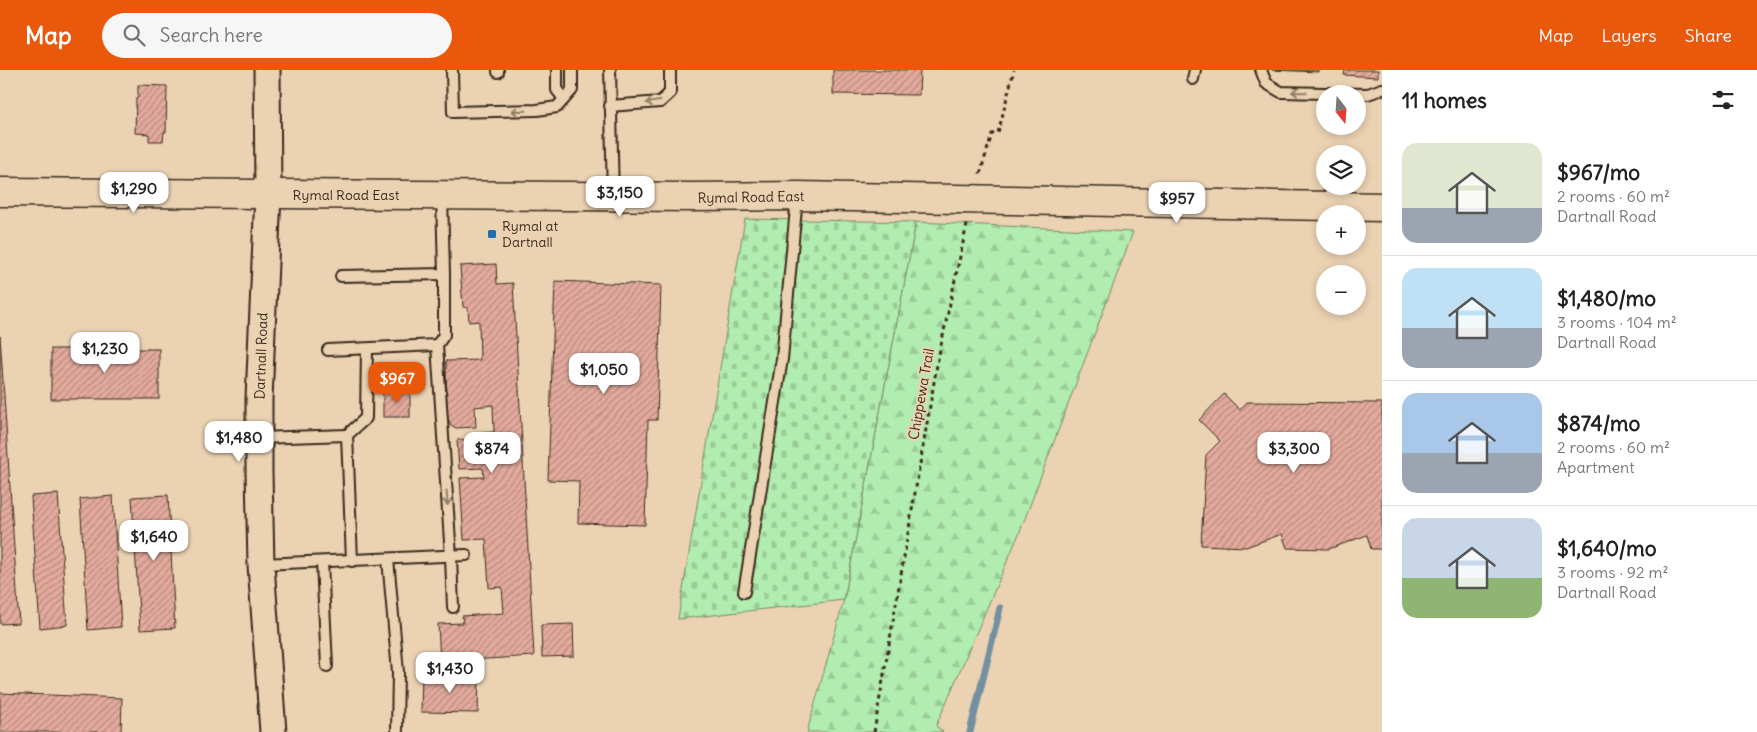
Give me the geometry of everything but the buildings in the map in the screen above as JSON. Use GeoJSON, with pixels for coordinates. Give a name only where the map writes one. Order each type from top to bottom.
{"type":"FeatureCollection","features":[{"type":"Feature","properties":{"kind":"main road","name":"Rymal Road East"},"geometry":{"type":"LineString","coordinates":[[0,192],[612,197],[797,196],[1382,207]]}},
{"type":"Feature","properties":{"kind":"street","name":"Dartnall Road"},"geometry":{"type":"LineString","coordinates":[[267,70],[268,194],[258,399],[260,564],[273,732]]}},
{"type":"Feature","properties":{"kind":"lane"},"geometry":{"type":"LineString","coordinates":[[452,70],[453,112],[537,110],[557,107],[572,90],[572,70]]}},
{"type":"Feature","properties":{"kind":"lane"},"geometry":{"type":"LineString","coordinates":[[557,70],[557,90],[564,100]]}},
{"type":"Feature","properties":{"kind":"lane"},"geometry":{"type":"LineString","coordinates":[[610,70],[612,197]]}},
{"type":"Feature","properties":{"kind":"lane"},"geometry":{"type":"LineString","coordinates":[[1261,70],[1266,83],[1281,92],[1368,94],[1382,89]]}},
{"type":"Feature","properties":{"kind":"lane"},"geometry":{"type":"LineString","coordinates":[[610,106],[660,102],[670,93],[670,71]]}},
{"type":"Feature","properties":{"kind":"lane"},"geometry":{"type":"LineString","coordinates":[[442,195],[444,335],[437,345],[453,607]]}},
{"type":"Feature","properties":{"kind":"lane"},"geometry":{"type":"LineString","coordinates":[[744,592],[782,359],[797,196]]}},
{"type":"Feature","properties":{"kind":"lane"},"geometry":{"type":"LineString","coordinates":[[342,276],[444,274]]}},
{"type":"Feature","properties":{"kind":"lane"},"geometry":{"type":"LineString","coordinates":[[328,350],[437,345]]}},
{"type":"Feature","properties":{"kind":"lane"},"geometry":{"type":"LineString","coordinates":[[259,438],[347,435],[366,418],[367,349]]}},
{"type":"Feature","properties":{"kind":"lane"},"geometry":{"type":"LineString","coordinates":[[347,435],[352,561]]}},
{"type":"Feature","properties":{"kind":"lane"},"geometry":{"type":"LineString","coordinates":[[260,564],[466,555]]}},
{"type":"Feature","properties":{"kind":"lane"},"geometry":{"type":"LineString","coordinates":[[388,559],[398,672],[397,732]]}},
{"type":"Feature","properties":{"kind":"lane"},"geometry":{"type":"LineString","coordinates":[[322,562],[327,666]]}},
{"type":"Feature","properties":{"kind":"path","name":"Chippewa Trail"},"geometry":{"type":"LineString","coordinates":[[874,732],[938,359],[972,199],[992,134],[998,133],[1014,70]]}},
{"type":"Feature","properties":{"kind":"green space"},"geometry":{"type":"Polygon","coordinates":[[[745,219],[916,222],[844,600],[678,619],[745,219]]]}},
{"type":"Feature","properties":{"kind":"green space"},"geometry":{"type":"Polygon","coordinates":[[[916,222],[1133,232],[1021,529],[936,726],[943,732],[807,732],[844,600],[916,222]]]}},
{"type":"Feature","properties":{"kind":"waterway"},"geometry":{"type":"LineString","coordinates":[[970,732],[1000,608]]}},
{"type":"Feature","properties":{"kind":"place","name":"Rymal at Dartnall"},"geometry":{"type":"Point","coordinates":[492,234]}}]}
